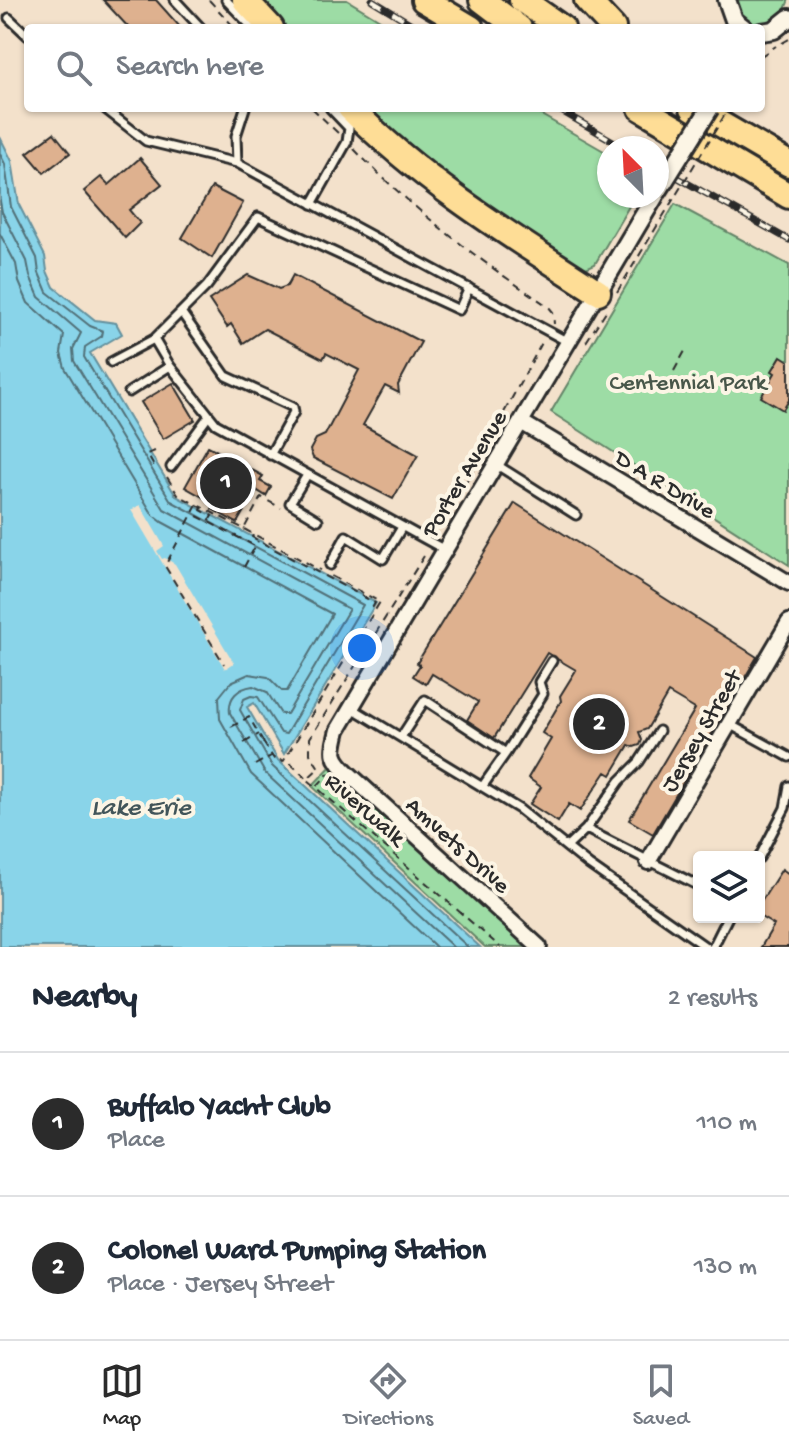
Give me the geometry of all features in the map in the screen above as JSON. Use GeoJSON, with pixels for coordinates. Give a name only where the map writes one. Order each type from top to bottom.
{"type":"FeatureCollection","features":[{"type":"Feature","properties":{"kind":"highway"},"geometry":{"type":"LineString","coordinates":[[245,0],[267,24]]}},
{"type":"Feature","properties":{"kind":"highway"},"geometry":{"type":"LineString","coordinates":[[424,0],[464,24]]}},
{"type":"Feature","properties":{"kind":"highway"},"geometry":{"type":"LineString","coordinates":[[482,0],[514,24]]}},
{"type":"Feature","properties":{"kind":"highway"},"geometry":{"type":"LineString","coordinates":[[522,0],[556,24]]}},
{"type":"Feature","properties":{"kind":"highway"},"geometry":{"type":"LineString","coordinates":[[587,0],[609,24]]}},
{"type":"Feature","properties":{"kind":"highway"},"geometry":{"type":"LineString","coordinates":[[354,112],[393,149],[460,202],[606,299]]}},
{"type":"Feature","properties":{"kind":"highway"},"geometry":{"type":"LineString","coordinates":[[632,112],[663,122]]}},
{"type":"Feature","properties":{"kind":"highway"},"geometry":{"type":"LineString","coordinates":[[647,112],[789,196]]}},
{"type":"Feature","properties":{"kind":"highway"},"geometry":{"type":"LineString","coordinates":[[700,112],[789,164]]}},
{"type":"Feature","properties":{"kind":"highway"},"geometry":{"type":"LineString","coordinates":[[732,112],[789,147]]}},
{"type":"Feature","properties":{"kind":"street"},"geometry":{"type":"LineString","coordinates":[[728,5],[739,24]]}},
{"type":"Feature","properties":{"kind":"street"},"geometry":{"type":"LineString","coordinates":[[765,33],[789,18]]}},
{"type":"Feature","properties":{"kind":"street","name":"Porter Avenue"},"geometry":{"type":"LineString","coordinates":[[669,173],[707,112]]}},
{"type":"Feature","properties":{"kind":"street","name":"Porter Avenue"},"geometry":{"type":"LineString","coordinates":[[349,774],[334,756],[338,730],[568,342],[606,299],[649,208]]}},
{"type":"Feature","properties":{"kind":"street","name":"D A R Drive"},"geometry":{"type":"LineString","coordinates":[[521,422],[789,583]]}},
{"type":"Feature","properties":{"kind":"street","name":"Jersey Street"},"geometry":{"type":"LineString","coordinates":[[648,862],[789,622]]}},
{"type":"Feature","properties":{"kind":"street","name":"Amvets Drive"},"geometry":{"type":"LineString","coordinates":[[349,774],[539,947]]}},
{"type":"Feature","properties":{"kind":"lane"},"geometry":{"type":"LineString","coordinates":[[175,0],[197,24]]}},
{"type":"Feature","properties":{"kind":"lane"},"geometry":{"type":"LineString","coordinates":[[226,0],[249,24]]}},
{"type":"Feature","properties":{"kind":"lane"},"geometry":{"type":"LineString","coordinates":[[9,18],[24,32]]}},
{"type":"Feature","properties":{"kind":"lane"},"geometry":{"type":"LineString","coordinates":[[109,112],[146,141],[237,163],[568,342]]}},
{"type":"Feature","properties":{"kind":"lane"},"geometry":{"type":"LineString","coordinates":[[237,163],[236,136],[244,112]]}},
{"type":"Feature","properties":{"kind":"lane"},"geometry":{"type":"LineString","coordinates":[[312,204],[347,142],[349,128],[334,112]]}},
{"type":"Feature","properties":{"kind":"lane"},"geometry":{"type":"LineString","coordinates":[[111,362],[154,339],[207,286],[258,217],[459,310],[469,288]]}},
{"type":"Feature","properties":{"kind":"lane"},"geometry":{"type":"LineString","coordinates":[[181,312],[226,376],[293,407],[294,412],[270,455]]}},
{"type":"Feature","properties":{"kind":"lane"},"geometry":{"type":"LineString","coordinates":[[154,339],[170,366],[216,424],[445,550]]}},
{"type":"Feature","properties":{"kind":"lane"},"geometry":{"type":"LineString","coordinates":[[129,392],[170,366]]}},
{"type":"Feature","properties":{"kind":"lane"},"geometry":{"type":"LineString","coordinates":[[171,467],[208,417]]}},
{"type":"Feature","properties":{"kind":"lane"},"geometry":{"type":"LineString","coordinates":[[495,465],[576,515]]}},
{"type":"Feature","properties":{"kind":"lane"},"geometry":{"type":"LineString","coordinates":[[307,475],[290,503],[318,520]]}},
{"type":"Feature","properties":{"kind":"lane"},"geometry":{"type":"LineString","coordinates":[[330,565],[346,536],[383,559],[402,527]]}},
{"type":"Feature","properties":{"kind":"lane"},"geometry":{"type":"LineString","coordinates":[[482,787],[543,694],[539,682],[552,661]]}},
{"type":"Feature","properties":{"kind":"lane"},"geometry":{"type":"LineString","coordinates":[[401,737],[425,700],[506,753]]}},
{"type":"Feature","properties":{"kind":"lane"},"geometry":{"type":"LineString","coordinates":[[352,708],[519,809],[706,947]]}},
{"type":"Feature","properties":{"kind":"lane"},"geometry":{"type":"LineString","coordinates":[[729,724],[789,757]]}},
{"type":"Feature","properties":{"kind":"lane"},"geometry":{"type":"LineString","coordinates":[[567,847],[586,829],[620,781],[639,762],[659,731]]}},
{"type":"Feature","properties":{"kind":"lane"},"geometry":{"type":"LineString","coordinates":[[763,851],[785,808],[789,786]]}},
{"type":"Feature","properties":{"kind":"lane"},"geometry":{"type":"LineString","coordinates":[[586,829],[693,883]]}},
{"type":"Feature","properties":{"kind":"lane"},"geometry":{"type":"LineString","coordinates":[[713,947],[725,923]]}},
{"type":"Feature","properties":{"kind":"path"},"geometry":{"type":"LineString","coordinates":[[209,0],[231,24]]}},
{"type":"Feature","properties":{"kind":"path"},"geometry":{"type":"LineString","coordinates":[[765,54],[789,39]]}},
{"type":"Feature","properties":{"kind":"path"},"geometry":{"type":"LineString","coordinates":[[316,112],[389,184],[462,244],[548,306],[553,312],[554,323]]}},
{"type":"Feature","properties":{"kind":"path"},"geometry":{"type":"LineString","coordinates":[[584,341],[587,342],[606,299],[662,218],[724,112]]}},
{"type":"Feature","properties":{"kind":"path"},"geometry":{"type":"LineString","coordinates":[[438,532],[544,339]]}},
{"type":"Feature","properties":{"kind":"path"},"geometry":{"type":"LineString","coordinates":[[674,371],[685,351]]}},
{"type":"Feature","properties":{"kind":"path"},"geometry":{"type":"LineString","coordinates":[[155,451],[147,454],[155,468]]}},
{"type":"Feature","properties":{"kind":"path"},"geometry":{"type":"LineString","coordinates":[[171,467],[167,475],[178,495],[380,602],[283,762],[274,759],[263,742]]}},
{"type":"Feature","properties":{"kind":"path"},"geometry":{"type":"LineString","coordinates":[[244,529],[261,497],[282,508]]}},
{"type":"Feature","properties":{"kind":"path"},"geometry":{"type":"LineString","coordinates":[[197,505],[165,566],[224,664]]}},
{"type":"Feature","properties":{"kind":"path"},"geometry":{"type":"LineString","coordinates":[[202,507],[201,510],[212,516],[208,522]]}},
{"type":"Feature","properties":{"kind":"path"},"geometry":{"type":"LineString","coordinates":[[244,512],[251,517]]}},
{"type":"Feature","properties":{"kind":"path"},"geometry":{"type":"LineString","coordinates":[[197,516],[255,546]]}},
{"type":"Feature","properties":{"kind":"path"},"geometry":{"type":"LineString","coordinates":[[253,535],[257,540],[375,603],[371,610]]}},
{"type":"Feature","properties":{"kind":"path"},"geometry":{"type":"LineString","coordinates":[[244,567],[257,540]]}},
{"type":"Feature","properties":{"kind":"path","name":"Riverwalk"},"geometry":{"type":"LineString","coordinates":[[429,548],[310,738],[310,754],[319,768],[307,779],[500,947]]}},
{"type":"Feature","properties":{"kind":"path"},"geometry":{"type":"LineString","coordinates":[[231,727],[249,717],[271,756],[255,765]]}},
{"type":"Feature","properties":{"kind":"path"},"geometry":{"type":"LineString","coordinates":[[244,743],[259,734]]}},
{"type":"Feature","properties":{"kind":"path"},"geometry":{"type":"LineString","coordinates":[[290,763],[307,779]]}},
{"type":"Feature","properties":{"kind":"path"},"geometry":{"type":"LineString","coordinates":[[315,787],[335,766]]}},
{"type":"Feature","properties":{"kind":"green space"},"geometry":{"type":"Polygon","coordinates":[[[261,0],[347,0],[386,24],[283,24],[261,0]]]}},
{"type":"Feature","properties":{"kind":"green space"},"geometry":{"type":"Polygon","coordinates":[[[733,0],[788,0],[783,13],[768,24],[753,23],[738,10],[733,0]]]}},
{"type":"Feature","properties":{"kind":"green space"},"geometry":{"type":"Polygon","coordinates":[[[371,112],[536,112],[597,147],[597,208],[628,208],[595,264],[586,268],[474,197],[371,112]]]}},
{"type":"Feature","properties":{"kind":"green space","name":"Centennial Park"},"geometry":{"type":"Polygon","coordinates":[[[675,204],[789,265],[789,565],[551,412],[675,204]]]}},
{"type":"Feature","properties":{"kind":"green space"},"geometry":{"type":"Polygon","coordinates":[[[336,761],[539,947],[485,947],[312,786],[336,761]]]}},
{"type":"Feature","properties":{"kind":"water","name":"Lake Erie"},"geometry":{"type":"Polygon","coordinates":[[[0,137],[12,161],[19,205],[45,256],[54,287],[95,320],[116,323],[122,334],[90,353],[176,496],[376,603],[284,754],[254,703],[247,707],[278,760],[480,947],[0,947],[0,137]]]}},
{"type":"Feature","properties":{"kind":"pier"},"geometry":{"type":"Polygon","coordinates":[[[140,505],[164,546],[157,551],[162,559],[175,564],[234,663],[225,669],[131,510],[140,505]]]}},
{"type":"Feature","properties":{"kind":"building"},"geometry":{"type":"Polygon","coordinates":[[[103,0],[156,0],[177,24],[125,24],[103,0]]]}},
{"type":"Feature","properties":{"kind":"building"},"geometry":{"type":"Polygon","coordinates":[[[54,133],[70,153],[44,173],[27,153],[54,133]]]}},
{"type":"Feature","properties":{"kind":"building"},"geometry":{"type":"Polygon","coordinates":[[[140,158],[162,184],[129,210],[140,223],[125,238],[84,191],[101,177],[109,185],[140,158]]]}},
{"type":"Feature","properties":{"kind":"building"},"geometry":{"type":"Polygon","coordinates":[[[212,187],[243,203],[212,258],[182,238],[212,187]]]}},
{"type":"Feature","properties":{"kind":"building"},"geometry":{"type":"Polygon","coordinates":[[[248,275],[279,289],[287,286],[293,275],[421,342],[398,385],[399,393],[385,386],[363,425],[418,455],[393,499],[313,458],[310,450],[316,439],[325,435],[359,370],[326,353],[323,359],[265,329],[243,343],[231,324],[227,327],[209,300],[248,275]]]}},
{"type":"Feature","properties":{"kind":"building"},"geometry":{"type":"Polygon","coordinates":[[[781,356],[789,361],[789,400],[783,410],[761,397],[781,356]]]}},
{"type":"Feature","properties":{"kind":"building"},"geometry":{"type":"Polygon","coordinates":[[[173,383],[195,420],[163,439],[141,402],[173,383]]]}},
{"type":"Feature","properties":{"kind":"building"},"geometry":{"type":"Polygon","coordinates":[[[208,446],[263,476],[260,481],[271,487],[266,496],[256,490],[237,523],[212,509],[215,504],[185,487],[208,446]]]}},
{"type":"Feature","properties":{"kind":"building"},"geometry":{"type":"Polygon","coordinates":[[[515,503],[757,657],[653,834],[629,820],[695,709],[668,693],[647,729],[639,732],[640,745],[629,745],[611,775],[606,772],[580,811],[569,804],[558,822],[530,804],[541,787],[528,778],[551,739],[542,733],[576,670],[547,653],[494,738],[467,720],[478,702],[432,674],[426,684],[413,676],[420,665],[417,663],[515,503]]]}},
{"type":"Feature","properties":{"kind":"building"},"geometry":{"type":"Polygon","coordinates":[[[782,869],[789,874],[789,947],[761,947],[774,925],[765,920],[765,896],[782,869]]]}},
{"type":"Feature","properties":{"kind":"railway"},"geometry":{"type":"LineString","coordinates":[[372,0],[411,24]]}},
{"type":"Feature","properties":{"kind":"railway"},"geometry":{"type":"LineString","coordinates":[[563,112],[604,136]]}},
{"type":"Feature","properties":{"kind":"railway"},"geometry":{"type":"LineString","coordinates":[[669,173],[789,240]]}},
{"type":"Feature","properties":{"kind":"place","name":"Buffalo Yacht Club"},"geometry":{"type":"Point","coordinates":[226,483]}},
{"type":"Feature","properties":{"kind":"place","name":"Colonel Ward Pumping Station"},"geometry":{"type":"Point","coordinates":[599,724]}}]}
